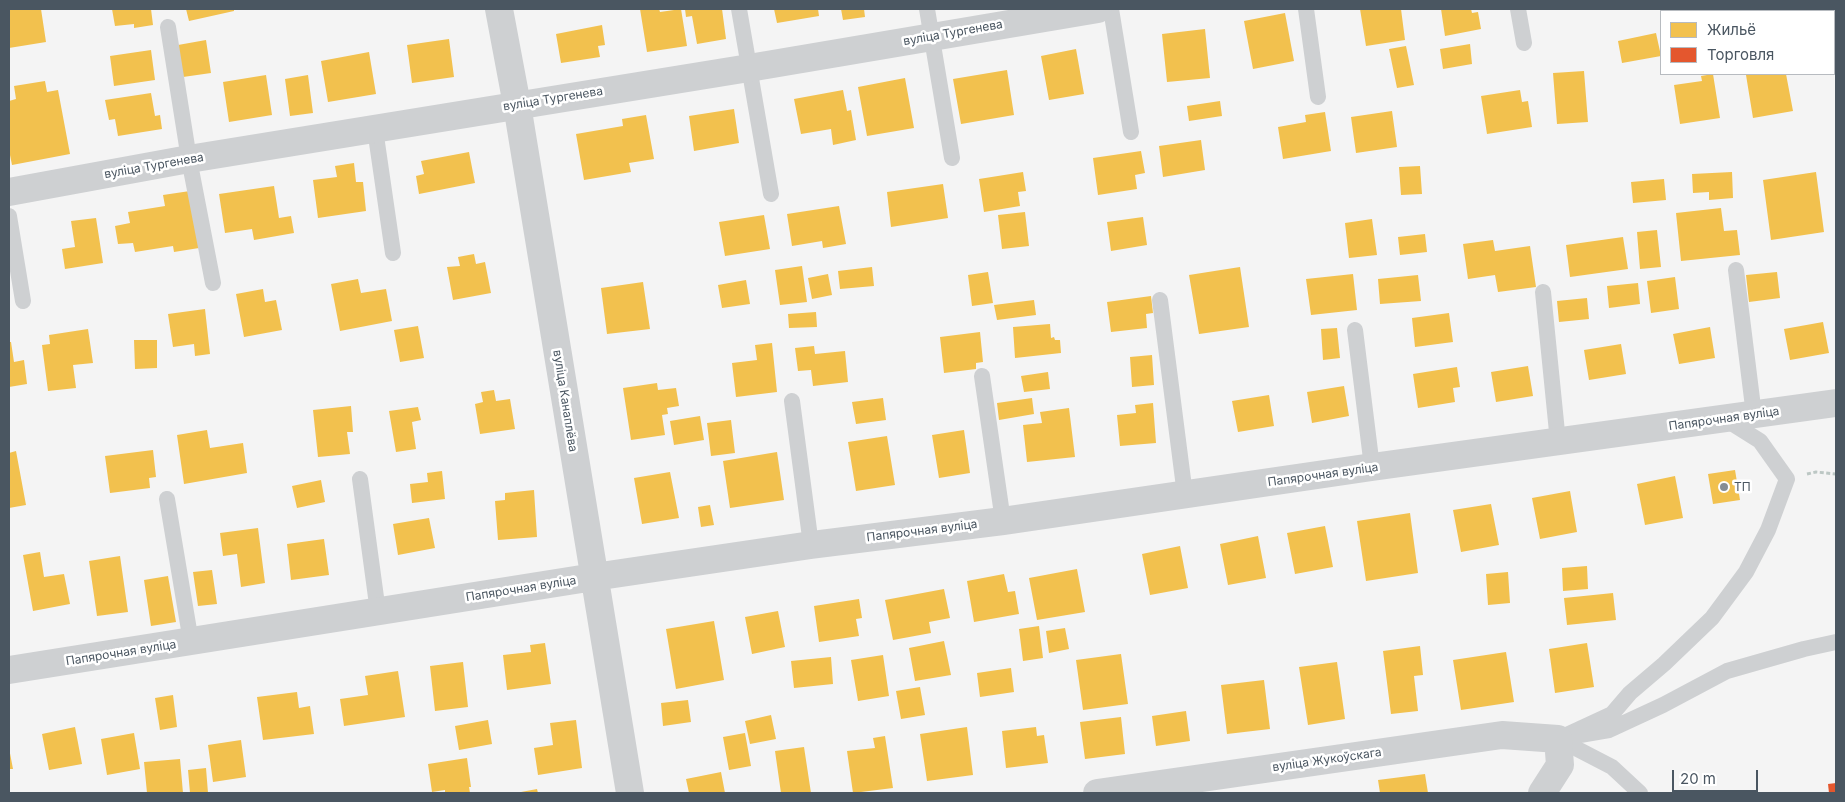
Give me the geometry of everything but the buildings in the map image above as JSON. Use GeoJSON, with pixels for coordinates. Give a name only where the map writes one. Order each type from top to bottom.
{"type":"FeatureCollection","features":[{"type":"Feature","properties":{"kind":"street","name":"вуліца Канаплёва"},"geometry":{"type":"LineString","coordinates":[[499,9],[517,105],[630,793]]}},
{"type":"Feature","properties":{"kind":"street","name":"вуліца Тургенева"},"geometry":{"type":"LineString","coordinates":[[9,192],[189,159],[1098,9]]}},
{"type":"Feature","properties":{"kind":"street","name":"Папярочная вуліца"},"geometry":{"type":"LineString","coordinates":[[9,670],[594,577],[811,545],[1003,521],[1372,467],[1836,403]]}},
{"type":"Feature","properties":{"kind":"street","name":"вуліца Жукоўскага"},"geometry":{"type":"LineString","coordinates":[[1097,793],[1502,735],[1558,738]]}},
{"type":"Feature","properties":{"kind":"street"},"geometry":{"type":"LineString","coordinates":[[1542,793],[1560,765],[1558,738]]}},
{"type":"Feature","properties":{"kind":"lane"},"geometry":{"type":"LineString","coordinates":[[739,9],[772,194]]}},
{"type":"Feature","properties":{"kind":"lane"},"geometry":{"type":"LineString","coordinates":[[927,9],[952,158]]}},
{"type":"Feature","properties":{"kind":"lane"},"geometry":{"type":"LineString","coordinates":[[1111,9],[1131,132]]}},
{"type":"Feature","properties":{"kind":"lane"},"geometry":{"type":"LineString","coordinates":[[1306,9],[1318,98]]}},
{"type":"Feature","properties":{"kind":"lane"},"geometry":{"type":"LineString","coordinates":[[1518,9],[1524,43]]}},
{"type":"Feature","properties":{"kind":"lane"},"geometry":{"type":"LineString","coordinates":[[168,27],[189,159],[213,283]]}},
{"type":"Feature","properties":{"kind":"lane"},"geometry":{"type":"LineString","coordinates":[[375,129],[393,253]]}},
{"type":"Feature","properties":{"kind":"lane"},"geometry":{"type":"LineString","coordinates":[[9,216],[23,301]]}},
{"type":"Feature","properties":{"kind":"lane"},"geometry":{"type":"LineString","coordinates":[[1736,270],[1754,415]]}},
{"type":"Feature","properties":{"kind":"lane"},"geometry":{"type":"LineString","coordinates":[[1543,292],[1558,442]]}},
{"type":"Feature","properties":{"kind":"lane"},"geometry":{"type":"LineString","coordinates":[[1160,300],[1185,495]]}},
{"type":"Feature","properties":{"kind":"lane"},"geometry":{"type":"LineString","coordinates":[[1355,330],[1372,467]]}},
{"type":"Feature","properties":{"kind":"lane"},"geometry":{"type":"LineString","coordinates":[[982,376],[1003,521]]}},
{"type":"Feature","properties":{"kind":"lane"},"geometry":{"type":"LineString","coordinates":[[792,401],[811,545]]}},
{"type":"Feature","properties":{"kind":"lane"},"geometry":{"type":"LineString","coordinates":[[1558,738],[1612,714],[1630,693],[1664,664],[1712,618],[1746,572],[1768,530],[1787,479],[1760,441],[1725,419]]}},
{"type":"Feature","properties":{"kind":"lane"},"geometry":{"type":"LineString","coordinates":[[360,479],[378,612]]}},
{"type":"Feature","properties":{"kind":"lane"},"geometry":{"type":"LineString","coordinates":[[167,499],[191,642]]}},
{"type":"Feature","properties":{"kind":"lane"},"geometry":{"type":"LineString","coordinates":[[1558,738],[1609,730],[1663,705],[1727,671],[1836,642]]}},
{"type":"Feature","properties":{"kind":"lane"},"geometry":{"type":"LineString","coordinates":[[1558,738],[1612,767],[1640,793]]}},
{"type":"Feature","properties":{"kind":"path"},"geometry":{"type":"LineString","coordinates":[[1787,479],[1816,472],[1836,474]]}},
{"type":"Feature","properties":{"kind":"place","name":"ТП"},"geometry":{"type":"Point","coordinates":[1724,487]}}]}
